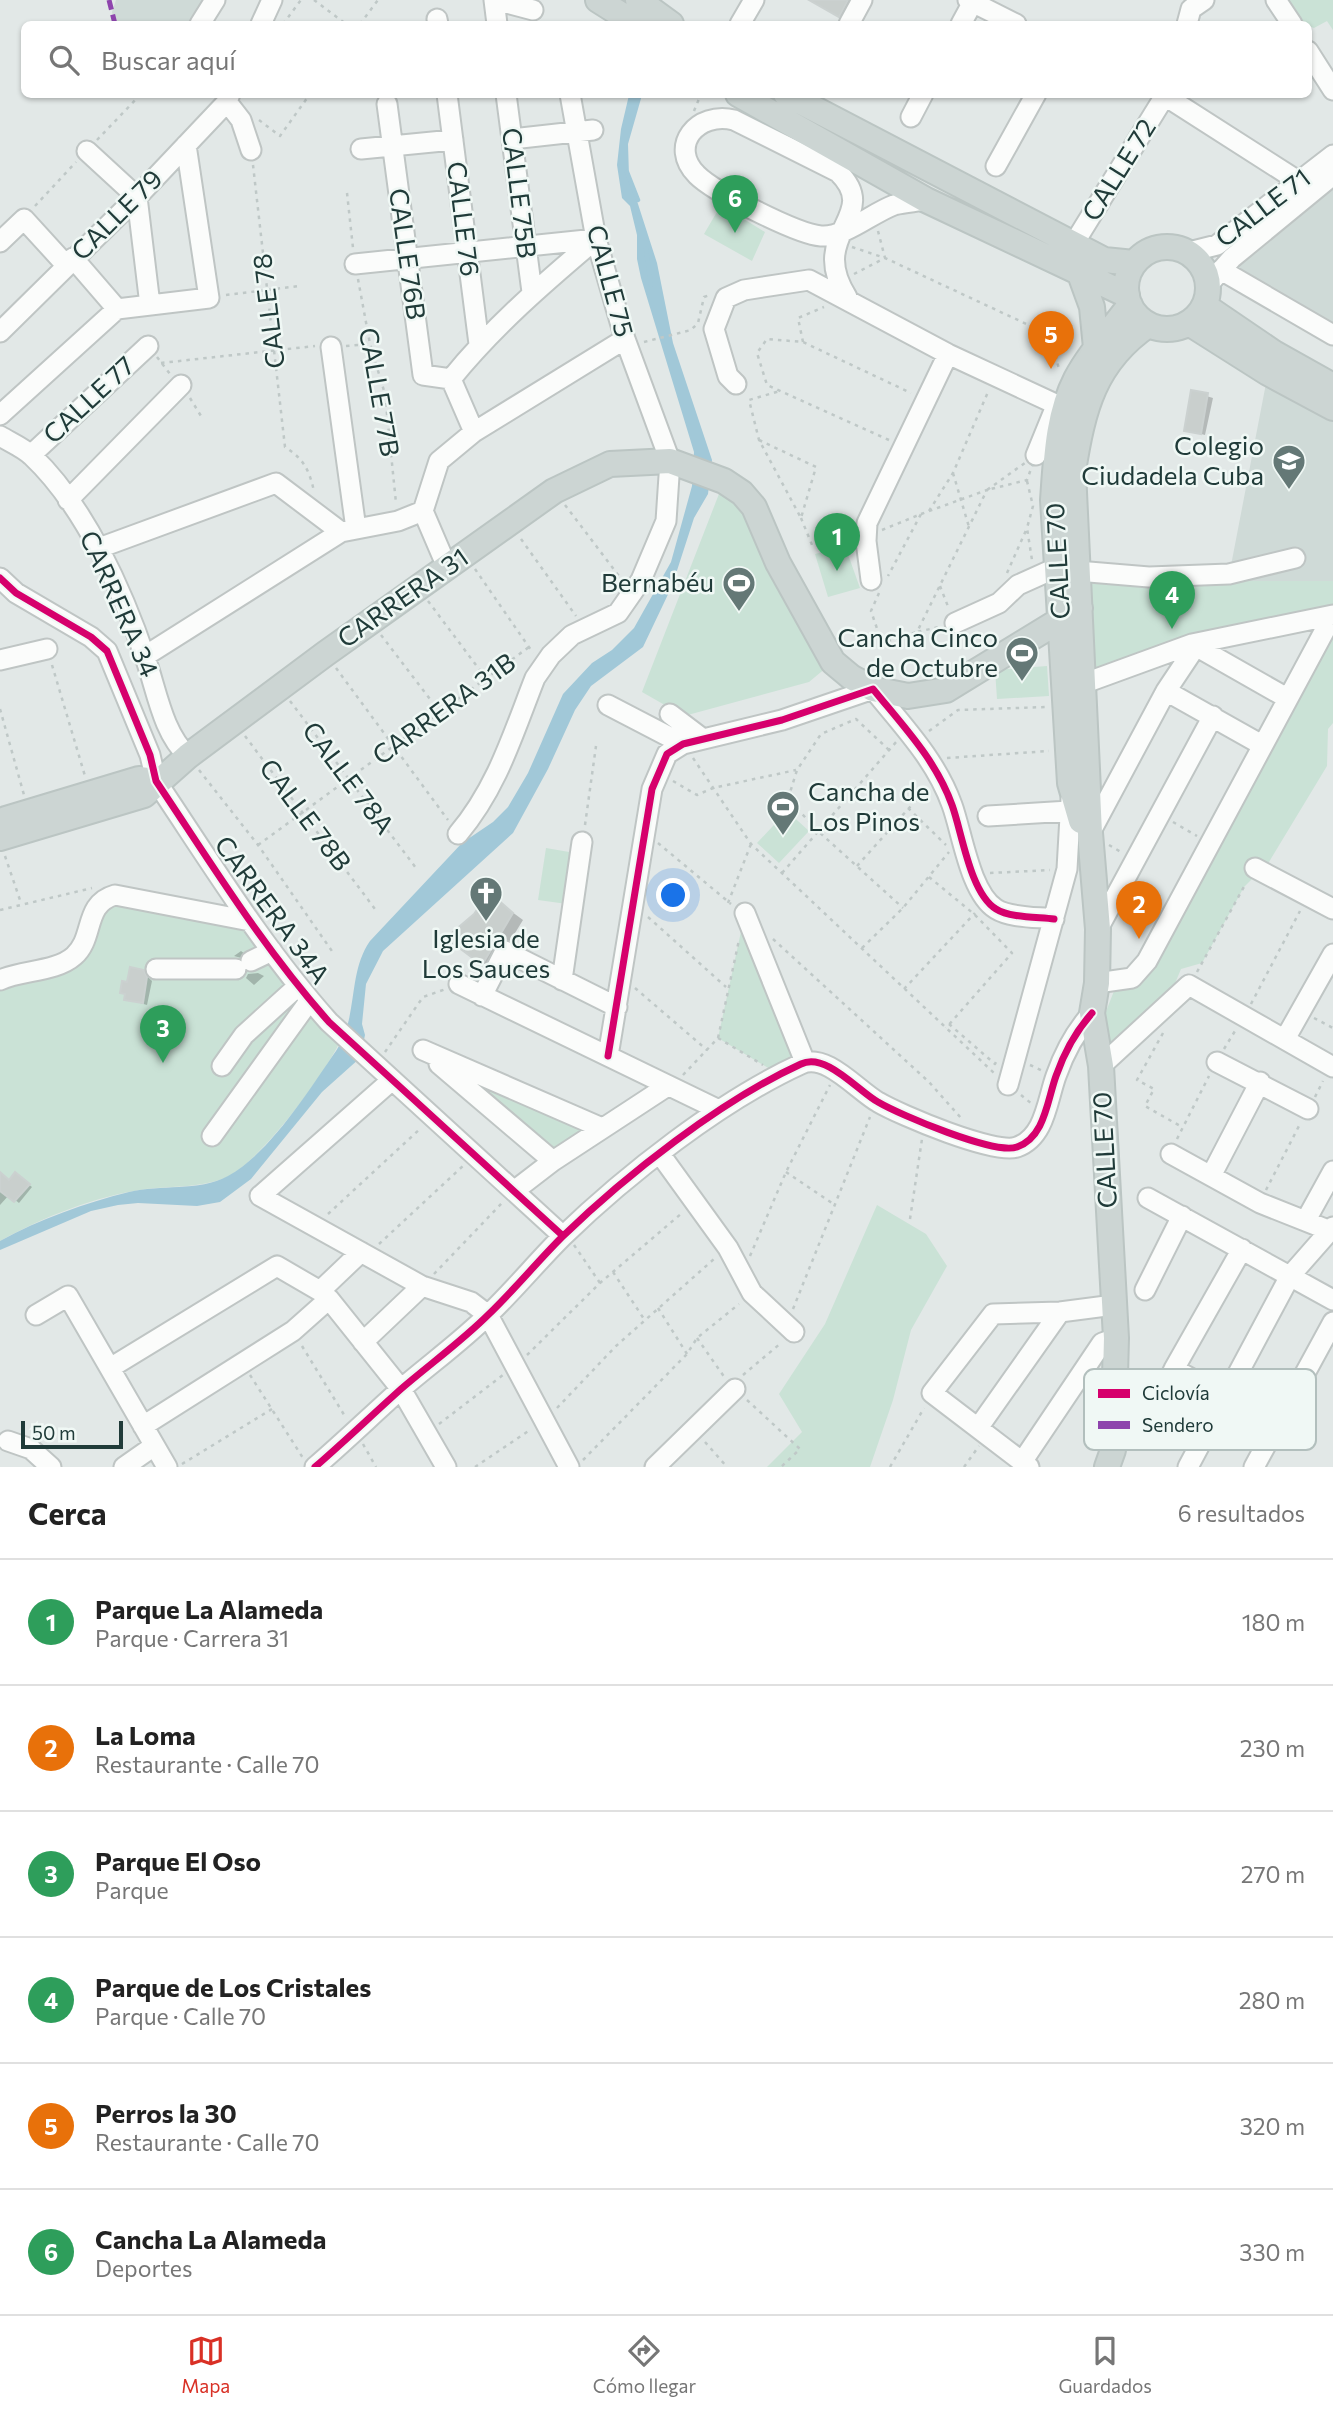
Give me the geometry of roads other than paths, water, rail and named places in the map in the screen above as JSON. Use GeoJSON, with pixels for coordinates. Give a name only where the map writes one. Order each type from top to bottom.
{"type":"FeatureCollection","features":[{"type":"Feature","properties":{"kind":"main road"},"geometry":{"type":"LineString","coordinates":[[598,0],[662,21]]}},
{"type":"Feature","properties":{"kind":"main road"},"geometry":{"type":"LineString","coordinates":[[742,98],[795,139],[1080,274],[1096,279],[1128,300],[1148,325],[1169,329],[1206,296]]}},
{"type":"Feature","properties":{"kind":"main road"},"geometry":{"type":"LineString","coordinates":[[794,98],[1073,245],[1104,260],[1134,263]]}},
{"type":"Feature","properties":{"kind":"main road"},"geometry":{"type":"LineString","coordinates":[[1128,300],[1126,283],[1134,263],[1150,250],[1170,246],[1189,252],[1199,260],[1206,296],[1268,373],[1333,408]]}},
{"type":"Feature","properties":{"kind":"main road"},"geometry":{"type":"LineString","coordinates":[[1080,274],[1096,336]]}},
{"type":"Feature","properties":{"kind":"main road"},"geometry":{"type":"LineString","coordinates":[[1206,296],[1275,353],[1333,386]]}},
{"type":"Feature","properties":{"kind":"main road","name":"CALLE 70"},"geometry":{"type":"LineString","coordinates":[[1115,1369],[1116,1338],[1101,1066],[1092,1013],[1097,984],[1098,929],[1090,833],[1085,683],[1061,565],[1053,500],[1060,407],[1096,336],[1128,300]]}},
{"type":"Feature","properties":{"kind":"main road","name":"CALLE 70"},"geometry":{"type":"LineString","coordinates":[[1061,565],[1081,417],[1110,358],[1148,325]]}},
{"type":"Feature","properties":{"kind":"main road","name":"CARRERA 31"},"geometry":{"type":"LineString","coordinates":[[2,845],[144,795],[156,781],[325,653],[554,491],[610,464],[674,462],[724,481],[742,493],[754,507],[778,563],[833,662],[850,677],[873,690],[908,696],[946,690],[1070,614]]}},
{"type":"Feature","properties":{"kind":"main road","name":"CALLE 70"},"geometry":{"type":"LineString","coordinates":[[1070,614],[1067,706],[1070,801],[1090,833]]}},
{"type":"Feature","properties":{"kind":"main road"},"geometry":{"type":"LineString","coordinates":[[0,820],[139,779],[156,781]]}},
{"type":"Feature","properties":{"kind":"main road","name":"CALLE 70"},"geometry":{"type":"LineString","coordinates":[[1107,1467],[1113,1450]]}},
{"type":"Feature","properties":{"kind":"street"},"geometry":{"type":"LineString","coordinates":[[202,21],[215,0]]}},
{"type":"Feature","properties":{"kind":"street"},"geometry":{"type":"LineString","coordinates":[[262,21],[272,0]]}},
{"type":"Feature","properties":{"kind":"street"},"geometry":{"type":"LineString","coordinates":[[497,21],[494,0],[533,10]]}},
{"type":"Feature","properties":{"kind":"street"},"geometry":{"type":"LineString","coordinates":[[742,21],[754,0]]}},
{"type":"Feature","properties":{"kind":"street"},"geometry":{"type":"LineString","coordinates":[[851,21],[862,0]]}},
{"type":"Feature","properties":{"kind":"street"},"geometry":{"type":"LineString","coordinates":[[1276,0],[1290,21]]}},
{"type":"Feature","properties":{"kind":"street"},"geometry":{"type":"LineString","coordinates":[[962,21],[972,1],[1010,21]]}},
{"type":"Feature","properties":{"kind":"street"},"geometry":{"type":"LineString","coordinates":[[1312,57],[1333,90]]}},
{"type":"Feature","properties":{"kind":"street"},"geometry":{"type":"LineString","coordinates":[[229,98],[241,120],[251,150]]}},
{"type":"Feature","properties":{"kind":"street","name":"CALLE 79"},"geometry":{"type":"LineString","coordinates":[[0,332],[137,197],[229,98]]}},
{"type":"Feature","properties":{"kind":"street","name":"CALLE 76"},"geometry":{"type":"LineString","coordinates":[[448,98],[479,344]]}},
{"type":"Feature","properties":{"kind":"street","name":"CALLE 75B"},"geometry":{"type":"LineString","coordinates":[[507,98],[532,292]]}},
{"type":"Feature","properties":{"kind":"street","name":"CALLE 75"},"geometry":{"type":"LineString","coordinates":[[572,98],[584,131],[597,239],[625,339],[674,462]]}},
{"type":"Feature","properties":{"kind":"street"},"geometry":{"type":"LineString","coordinates":[[911,117],[921,98]]}},
{"type":"Feature","properties":{"kind":"street"},"geometry":{"type":"LineString","coordinates":[[996,166],[1035,98]]}},
{"type":"Feature","properties":{"kind":"street","name":"CALLE 72"},"geometry":{"type":"LineString","coordinates":[[1073,245],[1163,98]]}},
{"type":"Feature","properties":{"kind":"street"},"geometry":{"type":"LineString","coordinates":[[1169,98],[1303,188]]}},
{"type":"Feature","properties":{"kind":"street","name":"CALLE 76B"},"geometry":{"type":"LineString","coordinates":[[387,104],[423,375],[451,379]]}},
{"type":"Feature","properties":{"kind":"street"},"geometry":{"type":"LineString","coordinates":[[847,297],[836,281],[833,267],[837,237],[853,211],[853,191],[848,182],[795,139],[719,117],[703,121],[691,132],[685,148],[688,164],[698,177],[782,225],[805,234],[837,237],[897,204],[926,200]]}},
{"type":"Feature","properties":{"kind":"street"},"geometry":{"type":"LineString","coordinates":[[512,139],[584,131]]}},
{"type":"Feature","properties":{"kind":"street"},"geometry":{"type":"LineString","coordinates":[[362,149],[453,140]]}},
{"type":"Feature","properties":{"kind":"street"},"geometry":{"type":"LineString","coordinates":[[0,415],[117,309],[209,298],[186,145]]}},
{"type":"Feature","properties":{"kind":"street"},"geometry":{"type":"LineString","coordinates":[[87,150],[137,197],[150,305]]}},
{"type":"Feature","properties":{"kind":"street","name":"CALLE 71"},"geometry":{"type":"LineString","coordinates":[[1206,296],[1333,156]]}},
{"type":"Feature","properties":{"kind":"street","name":"CALLE 71"},"geometry":{"type":"LineString","coordinates":[[1189,252],[1217,245],[1303,188],[1333,174]]}},
{"type":"Feature","properties":{"kind":"street"},"geometry":{"type":"LineString","coordinates":[[2,237],[24,219],[117,309]]}},
{"type":"Feature","properties":{"kind":"street"},"geometry":{"type":"LineString","coordinates":[[355,264],[597,239]]}},
{"type":"Feature","properties":{"kind":"street"},"geometry":{"type":"LineString","coordinates":[[474,432],[451,379],[479,344],[532,292],[597,239]]}},
{"type":"Feature","properties":{"kind":"street"},"geometry":{"type":"LineString","coordinates":[[736,384],[728,376],[714,329],[726,298],[744,290],[809,279],[847,297],[948,354],[1060,407],[1036,455]]}},
{"type":"Feature","properties":{"kind":"street"},"geometry":{"type":"LineString","coordinates":[[1206,296],[1333,335]]}},
{"type":"Feature","properties":{"kind":"street"},"geometry":{"type":"LineString","coordinates":[[145,656],[349,531],[398,521],[423,510],[439,461],[474,432],[625,339]]}},
{"type":"Feature","properties":{"kind":"street","name":"CALLE 77"},"geometry":{"type":"LineString","coordinates":[[31,455],[148,346]]}},
{"type":"Feature","properties":{"kind":"street"},"geometry":{"type":"LineString","coordinates":[[331,347],[349,531]]}},
{"type":"Feature","properties":{"kind":"street"},"geometry":{"type":"LineString","coordinates":[[876,585],[866,534],[870,514],[948,354]]}},
{"type":"Feature","properties":{"kind":"street"},"geometry":{"type":"LineString","coordinates":[[68,500],[181,385]]}},
{"type":"Feature","properties":{"kind":"street","name":"CARRERA 34"},"geometry":{"type":"LineString","coordinates":[[0,436],[31,455],[68,500],[99,548],[145,656],[175,744],[188,757]]}},
{"type":"Feature","properties":{"kind":"street"},"geometry":{"type":"LineString","coordinates":[[458,834],[481,807],[498,774],[535,678],[556,650],[584,627],[618,613],[652,562],[666,521],[674,462]]}},
{"type":"Feature","properties":{"kind":"street"},"geometry":{"type":"LineString","coordinates":[[99,548],[276,483],[319,515],[349,531]]}},
{"type":"Feature","properties":{"kind":"street"},"geometry":{"type":"LineString","coordinates":[[423,510],[456,561]]}},
{"type":"Feature","properties":{"kind":"street"},"geometry":{"type":"LineString","coordinates":[[954,623],[992,606],[1018,585],[1061,565],[1149,577],[1229,574],[1295,558]]}},
{"type":"Feature","properties":{"kind":"street","name":"CARRERA 34A"},"geometry":{"type":"LineString","coordinates":[[0,578],[16,593],[91,637],[107,651],[150,755],[156,781],[250,921],[304,993],[329,1022],[375,1065],[565,1235]]}},
{"type":"Feature","properties":{"kind":"street"},"geometry":{"type":"LineString","coordinates":[[1085,683],[1194,645],[1333,615],[1326,638],[1287,698],[1147,961],[1132,978],[1097,984]]}},
{"type":"Feature","properties":{"kind":"street"},"geometry":{"type":"LineString","coordinates":[[1090,833],[1166,691],[1194,645]]}},
{"type":"Feature","properties":{"kind":"street"},"geometry":{"type":"LineString","coordinates":[[1194,645],[1287,698]]}},
{"type":"Feature","properties":{"kind":"street"},"geometry":{"type":"LineString","coordinates":[[0,660],[47,649]]}},
{"type":"Feature","properties":{"kind":"street"},"geometry":{"type":"LineString","coordinates":[[608,1056],[652,789],[667,754],[683,744],[782,720],[873,690],[939,775],[952,805],[981,907],[1054,919]]}},
{"type":"Feature","properties":{"kind":"street"},"geometry":{"type":"LineString","coordinates":[[1166,691],[1262,744]]}},
{"type":"Feature","properties":{"kind":"street"},"geometry":{"type":"LineString","coordinates":[[608,705],[683,744]]}},
{"type":"Feature","properties":{"kind":"street"},"geometry":{"type":"LineString","coordinates":[[670,714],[704,739]]}},
{"type":"Feature","properties":{"kind":"street"},"geometry":{"type":"LineString","coordinates":[[1098,929],[1213,716]]}},
{"type":"Feature","properties":{"kind":"street"},"geometry":{"type":"LineString","coordinates":[[988,816],[1070,801],[1067,869],[1008,1086]]}},
{"type":"Feature","properties":{"kind":"street"},"geometry":{"type":"LineString","coordinates":[[562,980],[582,842]]}},
{"type":"Feature","properties":{"kind":"street"},"geometry":{"type":"LineString","coordinates":[[1255,868],[1333,909]]}},
{"type":"Feature","properties":{"kind":"street"},"geometry":{"type":"LineString","coordinates":[[0,980],[64,962],[74,956],[84,942],[95,909],[100,902],[115,895],[250,921]]}},
{"type":"Feature","properties":{"kind":"street"},"geometry":{"type":"LineString","coordinates":[[218,914],[228,910],[235,898]]}},
{"type":"Feature","properties":{"kind":"street"},"geometry":{"type":"LineString","coordinates":[[745,914],[805,1062]]}},
{"type":"Feature","properties":{"kind":"street"},"geometry":{"type":"LineString","coordinates":[[156,970],[244,965],[272,951]]}},
{"type":"Feature","properties":{"kind":"street"},"geometry":{"type":"LineString","coordinates":[[482,996],[505,951],[617,1007]]}},
{"type":"Feature","properties":{"kind":"street"},"geometry":{"type":"LineString","coordinates":[[1285,1040],[1333,954]]}},
{"type":"Feature","properties":{"kind":"street"},"geometry":{"type":"LineString","coordinates":[[459,985],[719,1110]]}},
{"type":"Feature","properties":{"kind":"street"},"geometry":{"type":"LineString","coordinates":[[1101,1066],[1189,985],[1332,1066]]}},
{"type":"Feature","properties":{"kind":"street"},"geometry":{"type":"LineString","coordinates":[[222,1066],[244,1035],[304,993]]}},
{"type":"Feature","properties":{"kind":"street"},"geometry":{"type":"LineString","coordinates":[[212,1136],[304,993]]}},
{"type":"Feature","properties":{"kind":"street"},"geometry":{"type":"LineString","coordinates":[[315,1467],[488,1315],[565,1235],[660,1154],[719,1110],[805,1062],[820,1064],[836,1072],[877,1102],[924,1122],[985,1146],[999,1149],[1019,1147],[1033,1135],[1045,1114],[1056,1076],[1077,1030],[1092,1013]]}},
{"type":"Feature","properties":{"kind":"street"},"geometry":{"type":"LineString","coordinates":[[553,1161],[423,1050],[602,1128]]}},
{"type":"Feature","properties":{"kind":"street"},"geometry":{"type":"LineString","coordinates":[[1217,1062],[1308,1109]]}},
{"type":"Feature","properties":{"kind":"street"},"geometry":{"type":"LineString","coordinates":[[392,1080],[260,1196],[422,1286],[471,1302],[488,1315],[569,1467]]}},
{"type":"Feature","properties":{"kind":"street"},"geometry":{"type":"LineString","coordinates":[[1212,1174],[1260,1082]]}},
{"type":"Feature","properties":{"kind":"street"},"geometry":{"type":"LineString","coordinates":[[514,1191],[553,1161],[668,1087]]}},
{"type":"Feature","properties":{"kind":"street"},"geometry":{"type":"LineString","coordinates":[[660,1154],[728,1248],[747,1285],[791,1328]]}},
{"type":"Feature","properties":{"kind":"street"},"geometry":{"type":"LineString","coordinates":[[1171,1154],[1212,1174],[1260,1203],[1332,1229],[1290,1276],[1241,1369]]}},
{"type":"Feature","properties":{"kind":"street"},"geometry":{"type":"LineString","coordinates":[[1306,1220],[1333,1171]]}},
{"type":"Feature","properties":{"kind":"street"},"geometry":{"type":"LineString","coordinates":[[1148,1198],[1333,1300]]}},
{"type":"Feature","properties":{"kind":"street"},"geometry":{"type":"LineString","coordinates":[[1145,1290],[1182,1216]]}},
{"type":"Feature","properties":{"kind":"street"},"geometry":{"type":"LineString","coordinates":[[1174,1369],[1242,1249]]}},
{"type":"Feature","properties":{"kind":"street"},"geometry":{"type":"LineString","coordinates":[[142,1426],[293,1331],[364,1254]]}},
{"type":"Feature","properties":{"kind":"street"},"geometry":{"type":"LineString","coordinates":[[110,1368],[276,1266],[324,1295],[401,1389],[446,1467]]}},
{"type":"Feature","properties":{"kind":"street"},"geometry":{"type":"LineString","coordinates":[[363,1342],[422,1286]]}},
{"type":"Feature","properties":{"kind":"street"},"geometry":{"type":"LineString","coordinates":[[36,1315],[68,1296],[167,1467]]}},
{"type":"Feature","properties":{"kind":"street"},"geometry":{"type":"LineString","coordinates":[[1084,1372],[1026,1465],[932,1393],[993,1314],[1114,1305]]}},
{"type":"Feature","properties":{"kind":"street"},"geometry":{"type":"LineString","coordinates":[[982,1432],[1060,1311]]}},
{"type":"Feature","properties":{"kind":"street"},"geometry":{"type":"LineString","coordinates":[[1308,1369],[1333,1322]]}},
{"type":"Feature","properties":{"kind":"street"},"geometry":{"type":"LineString","coordinates":[[1086,1369],[1102,1343],[1116,1338]]}},
{"type":"Feature","properties":{"kind":"street"},"geometry":{"type":"LineString","coordinates":[[655,1467],[738,1383]]}},
{"type":"Feature","properties":{"kind":"street"},"geometry":{"type":"LineString","coordinates":[[9,1441],[30,1449],[51,1467]]}},
{"type":"Feature","properties":{"kind":"street"},"geometry":{"type":"LineString","coordinates":[[124,1467],[154,1446]]}},
{"type":"Feature","properties":{"kind":"street"},"geometry":{"type":"LineString","coordinates":[[1188,1467],[1197,1450]]}},
{"type":"Feature","properties":{"kind":"street"},"geometry":{"type":"LineString","coordinates":[[1254,1467],[1264,1450]]}},
{"type":"Feature","properties":{"kind":"water"},"geometry":{"type":"Polygon","coordinates":[[[628,98],[641,98],[628,144],[629,176],[657,263],[673,343],[712,460],[708,494],[694,518],[672,586],[643,647],[591,686],[575,710],[548,769],[513,833],[383,951],[366,984],[362,1024],[365,1035],[360,1058],[322,1092],[251,1179],[220,1202],[197,1206],[138,1203],[118,1205],[91,1211],[0,1250],[0,1241],[63,1212],[129,1192],[216,1181],[228,1176],[259,1152],[301,1102],[343,1038],[358,967],[370,941],[462,843],[493,822],[508,807],[528,773],[563,694],[592,663],[612,650],[634,628],[671,562],[692,486],[694,452],[641,278],[637,259],[637,235],[630,206],[622,198],[617,165],[628,98]]]}},
{"type":"Feature","properties":{"kind":"waterway"},"geometry":{"type":"LineString","coordinates":[[627,172],[638,200]]}},
{"type":"Feature","properties":{"kind":"waterway"},"geometry":{"type":"LineString","coordinates":[[646,249],[651,285]]}},
{"type":"Feature","properties":{"kind":"place","name":"Cancha La Alameda"},"geometry":{"type":"Point","coordinates":[735,233]}},
{"type":"Feature","properties":{"kind":"place","name":"Perros la 30"},"geometry":{"type":"Point","coordinates":[1051,369]}},
{"type":"Feature","properties":{"kind":"place","name":"Colegio Ciudadela Cuba"},"geometry":{"type":"Point","coordinates":[1289,491]}},
{"type":"Feature","properties":{"kind":"place","name":"Parque La Alameda"},"geometry":{"type":"Point","coordinates":[837,571]}},
{"type":"Feature","properties":{"kind":"place","name":"Bernabéu"},"geometry":{"type":"Point","coordinates":[739,613]}},
{"type":"Feature","properties":{"kind":"place","name":"Parque de Los Cristales"},"geometry":{"type":"Point","coordinates":[1172,629]}},
{"type":"Feature","properties":{"kind":"place","name":"Cancha Cinco de Octubre"},"geometry":{"type":"Point","coordinates":[1022,683]}},
{"type":"Feature","properties":{"kind":"place","name":"Cancha de Los Pinos"},"geometry":{"type":"Point","coordinates":[783,837]}},
{"type":"Feature","properties":{"kind":"place","name":"Iglesia de Los Sauces"},"geometry":{"type":"Point","coordinates":[486,923]}},
{"type":"Feature","properties":{"kind":"place","name":"La Loma"},"geometry":{"type":"Point","coordinates":[1139,939]}},
{"type":"Feature","properties":{"kind":"place","name":"Parque El Oso"},"geometry":{"type":"Point","coordinates":[163,1063]}}]}
